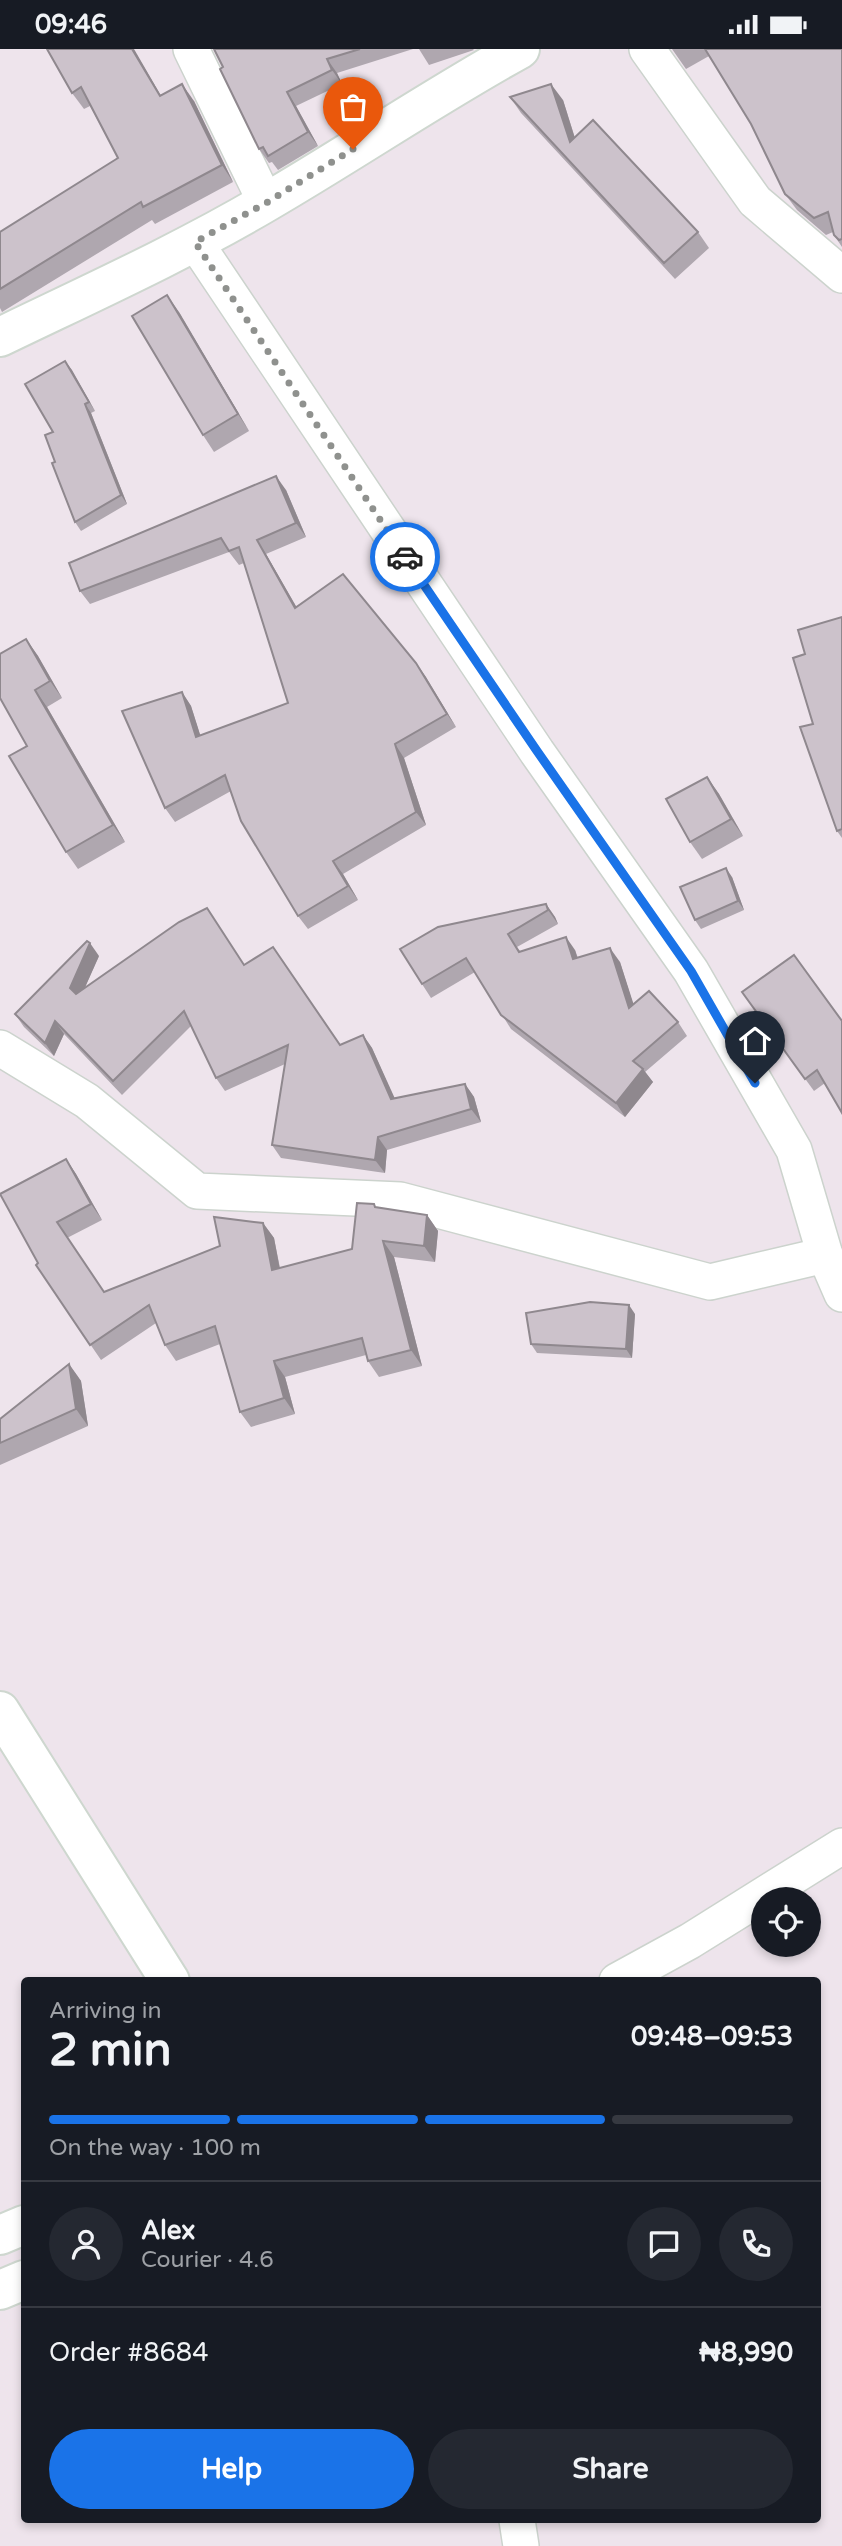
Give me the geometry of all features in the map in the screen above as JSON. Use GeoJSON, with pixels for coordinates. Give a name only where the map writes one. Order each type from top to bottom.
{"type":"FeatureCollection","features":[{"type":"Feature","properties":{"kind":"street"},"geometry":{"type":"LineString","coordinates":[[191,49],[266,203]]}},
{"type":"Feature","properties":{"kind":"street"},"geometry":{"type":"LineString","coordinates":[[0,337],[195,242],[266,203],[520,49]]}},
{"type":"Feature","properties":{"kind":"street"},"geometry":{"type":"LineString","coordinates":[[647,49],[755,201],[842,275]]}},
{"type":"Feature","properties":{"kind":"street"},"geometry":{"type":"LineString","coordinates":[[195,242],[537,751],[691,971],[794,1150],[825,1255],[842,1294]]}},
{"type":"Feature","properties":{"kind":"street"},"geometry":{"type":"LineString","coordinates":[[0,1048],[87,1101],[197,1191],[400,1200],[710,1282],[825,1255]]}},
{"type":"Feature","properties":{"kind":"street"},"geometry":{"type":"LineString","coordinates":[[0,1711],[167,1977]]}},
{"type":"Feature","properties":{"kind":"street"},"geometry":{"type":"LineString","coordinates":[[624,1977],[690,1941],[842,1846]]}},
{"type":"Feature","properties":{"kind":"street"},"geometry":{"type":"LineString","coordinates":[[0,2235],[21,2226]]}},
{"type":"Feature","properties":{"kind":"street"},"geometry":{"type":"LineString","coordinates":[[0,2290],[21,2281]]}},
{"type":"Feature","properties":{"kind":"street"},"geometry":{"type":"LineString","coordinates":[[517,2523],[521,2546]]}},
{"type":"Feature","properties":{"kind":"building"},"geometry":{"type":"Polygon","coordinates":[[[47,49],[132,49],[160,96],[182,84],[222,165],[143,207],[141,202],[0,289],[0,232],[118,158],[81,87],[72,93],[47,49]]]}},
{"type":"Feature","properties":{"kind":"building"},"geometry":{"type":"Polygon","coordinates":[[[214,49],[360,49],[327,59],[332,70],[287,92],[308,132],[268,156],[263,147],[259,149],[220,69],[223,67],[214,49]]]}},
{"type":"Feature","properties":{"kind":"building"},"geometry":{"type":"Polygon","coordinates":[[[705,49],[842,49],[842,239],[839,240],[834,235],[828,212],[814,218],[785,194],[751,124],[705,49]]]}},
{"type":"Feature","properties":{"kind":"building"},"geometry":{"type":"Polygon","coordinates":[[[551,84],[570,142],[593,120],[698,232],[664,263],[510,97],[551,84]]]}},
{"type":"Feature","properties":{"kind":"building"},"geometry":{"type":"Polygon","coordinates":[[[167,295],[238,414],[203,435],[132,316],[167,295]]]}},
{"type":"Feature","properties":{"kind":"building"},"geometry":{"type":"Polygon","coordinates":[[[65,361],[89,402],[85,404],[121,495],[75,522],[52,463],[55,462],[45,435],[53,432],[25,384],[65,361]]]}},
{"type":"Feature","properties":{"kind":"building"},"geometry":{"type":"Polygon","coordinates":[[[276,476],[296,523],[257,540],[295,608],[343,574],[416,663],[447,714],[395,744],[416,812],[333,861],[348,886],[298,916],[241,821],[225,775],[165,808],[122,711],[182,692],[196,737],[288,703],[239,547],[229,551],[221,538],[80,591],[69,563],[276,476]]]}},
{"type":"Feature","properties":{"kind":"building"},"geometry":{"type":"Polygon","coordinates":[[[842,617],[842,829],[837,831],[800,727],[813,724],[793,658],[805,654],[798,630],[842,617]]]}},
{"type":"Feature","properties":{"kind":"building"},"geometry":{"type":"Polygon","coordinates":[[[26,639],[50,681],[35,690],[113,825],[66,852],[9,756],[27,746],[0,698],[0,654],[26,639]]]}},
{"type":"Feature","properties":{"kind":"building"},"geometry":{"type":"Polygon","coordinates":[[[707,777],[731,819],[690,842],[666,799],[707,777]]]}},
{"type":"Feature","properties":{"kind":"building"},"geometry":{"type":"Polygon","coordinates":[[[726,868],[738,901],[695,920],[680,887],[726,868]]]}},
{"type":"Feature","properties":{"kind":"building"},"geometry":{"type":"Polygon","coordinates":[[[546,904],[548,910],[508,934],[519,952],[566,937],[573,959],[610,948],[629,1008],[649,991],[678,1022],[633,1061],[643,1069],[616,1103],[501,1015],[466,958],[422,984],[400,949],[438,927],[546,904]]]}},
{"type":"Feature","properties":{"kind":"building"},"geometry":{"type":"Polygon","coordinates":[[[207,908],[244,965],[273,947],[340,1045],[363,1035],[391,1099],[465,1084],[471,1109],[378,1137],[375,1160],[272,1145],[288,1045],[216,1078],[184,1011],[113,1081],[55,1021],[45,1043],[15,1014],[87,941],[90,943],[70,988],[76,994],[179,922],[207,908]]]}},
{"type":"Feature","properties":{"kind":"building"},"geometry":{"type":"Polygon","coordinates":[[[794,955],[842,1021],[842,1113],[817,1070],[805,1079],[742,992],[794,955]]]}},
{"type":"Feature","properties":{"kind":"building"},"geometry":{"type":"Polygon","coordinates":[[[66,1159],[91,1204],[57,1222],[104,1292],[220,1246],[214,1217],[263,1223],[272,1270],[352,1249],[357,1203],[427,1215],[424,1246],[383,1241],[411,1350],[368,1361],[362,1338],[274,1361],[284,1398],[240,1412],[215,1326],[165,1345],[149,1305],[90,1345],[36,1265],[38,1263],[0,1194],[66,1159]]]}},
{"type":"Feature","properties":{"kind":"building"},"geometry":{"type":"Polygon","coordinates":[[[590,1302],[629,1305],[626,1349],[531,1344],[526,1313],[590,1302]]]}},
{"type":"Feature","properties":{"kind":"building"},"geometry":{"type":"Polygon","coordinates":[[[69,1364],[76,1409],[0,1443],[0,1419],[69,1364]]]}},
{"type":"Feature","properties":{"kind":"way so far"},"geometry":{"type":"LineString","coordinates":[[353,149],[266,203],[195,242],[405,557]]}},
{"type":"Feature","properties":{"kind":"route"},"geometry":{"type":"LineString","coordinates":[[405,557],[691,971],[755,1083]]}}]}
